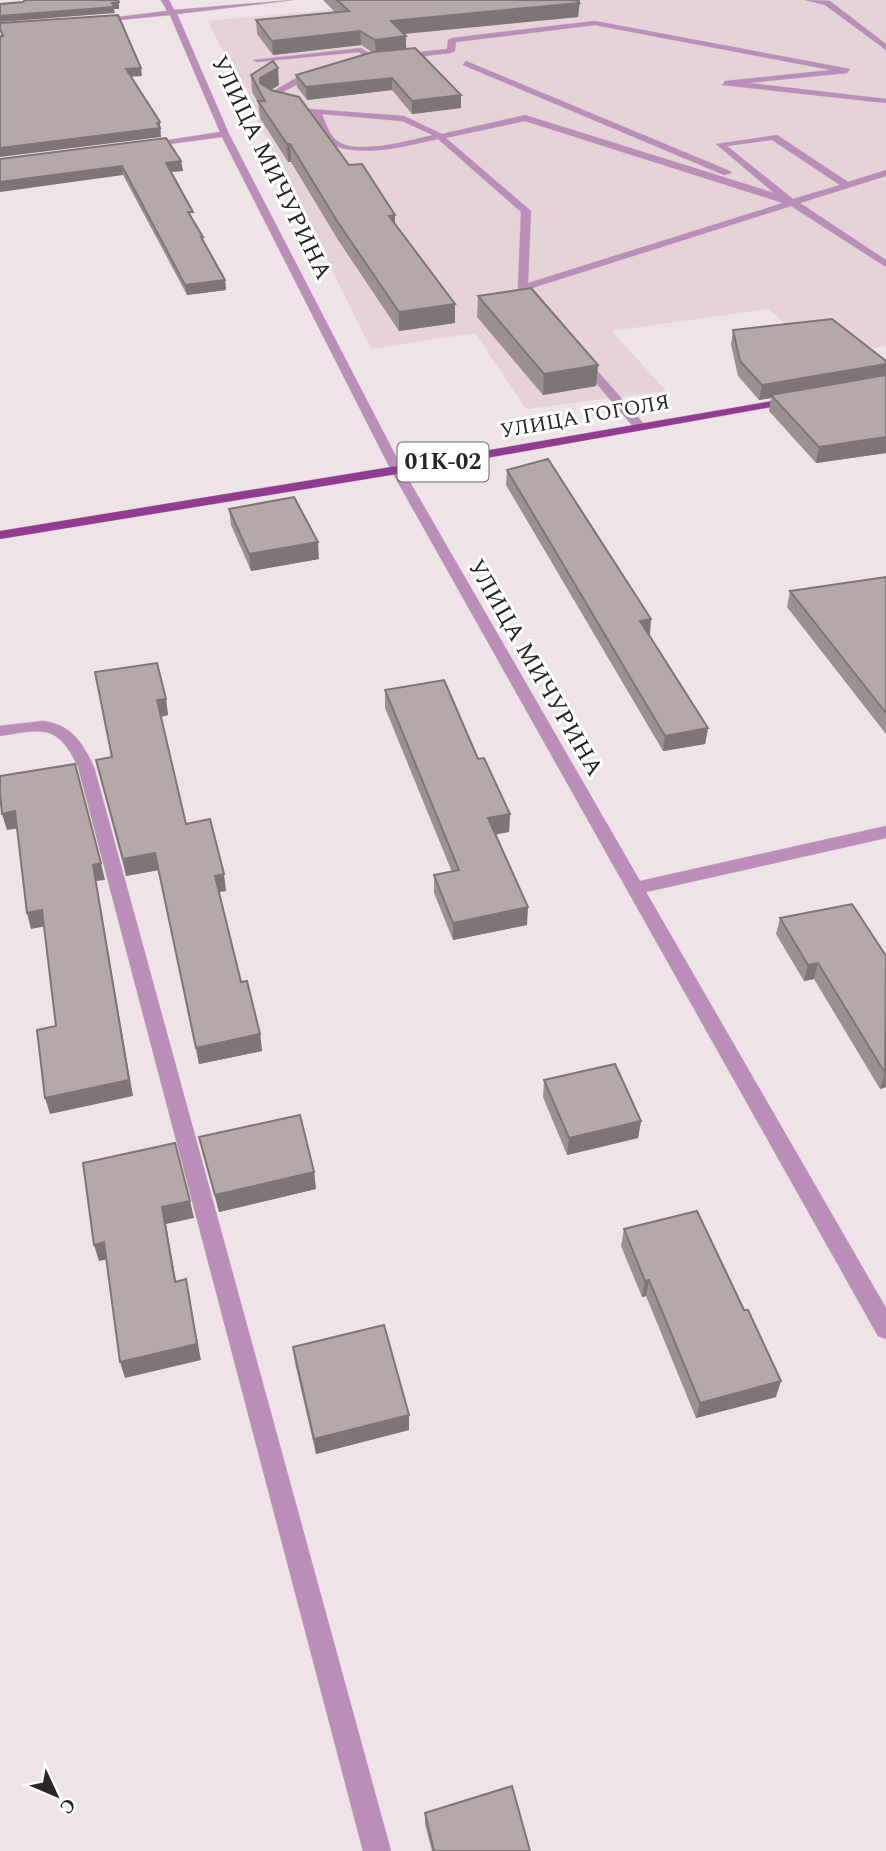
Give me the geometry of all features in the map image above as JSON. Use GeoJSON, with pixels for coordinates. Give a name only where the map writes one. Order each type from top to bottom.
{"type":"FeatureCollection","features":[{"type":"Feature","properties":{"kind":"main road","name":"УЛИЦА ГОГОЛЯ"},"geometry":{"type":"LineString","coordinates":[[0,535],[397,470],[804,399]]}},
{"type":"Feature","properties":{"kind":"street","name":"УЛИЦА МИЧУРИНА"},"geometry":{"type":"LineString","coordinates":[[164,0],[173,14],[225,134],[397,470],[886,1329]]}},
{"type":"Feature","properties":{"kind":"street"},"geometry":{"type":"LineString","coordinates":[[93,20],[173,14],[289,0]]}},
{"type":"Feature","properties":{"kind":"street"},"geometry":{"type":"LineString","coordinates":[[809,0],[827,3],[886,48]]}},
{"type":"Feature","properties":{"kind":"street"},"geometry":{"type":"LineString","coordinates":[[360,63],[452,51],[452,40],[595,23],[847,71],[725,83],[886,101]]}},
{"type":"Feature","properties":{"kind":"street"},"geometry":{"type":"LineString","coordinates":[[257,60],[361,50],[373,60]]}},
{"type":"Feature","properties":{"kind":"street"},"geometry":{"type":"LineString","coordinates":[[466,63],[781,196],[886,264]]}},
{"type":"Feature","properties":{"kind":"street"},"geometry":{"type":"LineString","coordinates":[[289,106],[267,97],[299,80],[323,73]]}},
{"type":"Feature","properties":{"kind":"street"},"geometry":{"type":"LineString","coordinates":[[303,109],[316,113],[404,119],[442,138],[526,211],[523,288],[549,320]]}},
{"type":"Feature","properties":{"kind":"street"},"geometry":{"type":"LineString","coordinates":[[316,113],[332,142],[347,148],[382,149],[526,118],[791,202]]}},
{"type":"Feature","properties":{"kind":"street"},"geometry":{"type":"LineString","coordinates":[[132,146],[225,134]]}},
{"type":"Feature","properties":{"kind":"street"},"geometry":{"type":"LineString","coordinates":[[781,196],[720,144],[774,137],[846,185]]}},
{"type":"Feature","properties":{"kind":"street"},"geometry":{"type":"LineString","coordinates":[[523,288],[886,173]]}},
{"type":"Feature","properties":{"kind":"street"},"geometry":{"type":"LineString","coordinates":[[576,352],[640,427]]}},
{"type":"Feature","properties":{"kind":"street"},"geometry":{"type":"LineString","coordinates":[[0,732],[34,725],[53,726],[68,733],[86,767],[377,1851]]}},
{"type":"Feature","properties":{"kind":"street"},"geometry":{"type":"LineString","coordinates":[[635,888],[886,832]]}},
{"type":"Feature","properties":{"kind":"shaded area"},"geometry":{"type":"Polygon","coordinates":[[[436,0],[886,0],[886,346],[822,355],[768,309],[612,331],[666,391],[526,409],[475,333],[371,349],[208,21],[436,0]]]}},
{"type":"Feature","properties":{"kind":"building"},"geometry":{"type":"Polygon","coordinates":[[[25,0],[119,2],[112,3],[114,7],[0,16],[0,4],[25,0]]]}},
{"type":"Feature","properties":{"kind":"building"},"geometry":{"type":"Polygon","coordinates":[[[337,0],[575,0],[579,3],[391,21],[406,36],[375,40],[360,31],[272,41],[256,20],[349,11],[337,0]]]}},
{"type":"Feature","properties":{"kind":"building"},"geometry":{"type":"Polygon","coordinates":[[[118,15],[141,68],[126,69],[160,122],[157,123],[160,128],[0,148],[0,36],[3,36],[0,23],[118,15]]]}},
{"type":"Feature","properties":{"kind":"building"},"geometry":{"type":"Polygon","coordinates":[[[415,48],[461,95],[412,101],[392,78],[306,87],[296,75],[373,52],[415,48]]]}},
{"type":"Feature","properties":{"kind":"building"},"geometry":{"type":"Polygon","coordinates":[[[273,61],[278,68],[260,78],[260,83],[271,90],[299,97],[349,165],[362,164],[395,215],[389,216],[455,304],[399,312],[337,221],[290,144],[287,144],[258,101],[265,101],[251,75],[273,61]]]}},
{"type":"Feature","properties":{"kind":"building"},"geometry":{"type":"Polygon","coordinates":[[[166,138],[181,161],[166,163],[193,212],[188,212],[225,280],[185,285],[122,166],[0,182],[0,159],[166,138]]]}},
{"type":"Feature","properties":{"kind":"building"},"geometry":{"type":"Polygon","coordinates":[[[531,288],[598,365],[544,374],[478,296],[531,288]]]}},
{"type":"Feature","properties":{"kind":"building"},"geometry":{"type":"Polygon","coordinates":[[[832,319],[886,361],[886,364],[762,385],[740,361],[733,330],[832,319]]]}},
{"type":"Feature","properties":{"kind":"building"},"geometry":{"type":"Polygon","coordinates":[[[886,375],[886,437],[819,447],[771,395],[886,375]]]}},
{"type":"Feature","properties":{"kind":"building"},"geometry":{"type":"Polygon","coordinates":[[[548,459],[651,619],[640,621],[708,728],[665,736],[507,470],[548,459]]]}},
{"type":"Feature","properties":{"kind":"building"},"geometry":{"type":"Polygon","coordinates":[[[294,497],[318,542],[249,554],[229,509],[294,497]]]}},
{"type":"Feature","properties":{"kind":"building"},"geometry":{"type":"Polygon","coordinates":[[[886,577],[886,713],[790,591],[886,577]]]}},
{"type":"Feature","properties":{"kind":"building"},"geometry":{"type":"Polygon","coordinates":[[[157,663],[166,699],[157,700],[186,824],[210,819],[224,874],[215,876],[241,982],[247,981],[260,1034],[196,1048],[155,853],[123,859],[96,760],[112,757],[95,672],[157,663]]]}},
{"type":"Feature","properties":{"kind":"building"},"geometry":{"type":"Polygon","coordinates":[[[444,680],[478,759],[484,758],[510,814],[488,818],[528,907],[453,923],[434,875],[459,870],[385,690],[444,680]]]}},
{"type":"Feature","properties":{"kind":"building"},"geometry":{"type":"Polygon","coordinates":[[[75,764],[101,863],[93,865],[129,1080],[45,1098],[37,1030],[56,1026],[42,910],[27,913],[15,811],[2,814],[0,776],[75,764]]]}},
{"type":"Feature","properties":{"kind":"building"},"geometry":{"type":"Polygon","coordinates":[[[852,904],[886,956],[885,1073],[818,963],[808,965],[780,918],[852,904]]]}},
{"type":"Feature","properties":{"kind":"building"},"geometry":{"type":"Polygon","coordinates":[[[615,1064],[641,1121],[569,1138],[544,1080],[615,1064]]]}},
{"type":"Feature","properties":{"kind":"building"},"geometry":{"type":"Polygon","coordinates":[[[300,1115],[314,1172],[215,1195],[199,1137],[300,1115]]]}},
{"type":"Feature","properties":{"kind":"building"},"geometry":{"type":"Polygon","coordinates":[[[175,1143],[190,1201],[162,1207],[175,1282],[186,1279],[197,1344],[120,1362],[104,1242],[94,1245],[83,1163],[175,1143]]]}},
{"type":"Feature","properties":{"kind":"building"},"geometry":{"type":"Polygon","coordinates":[[[697,1211],[781,1381],[700,1403],[649,1280],[645,1281],[624,1229],[697,1211]]]}},
{"type":"Feature","properties":{"kind":"building"},"geometry":{"type":"Polygon","coordinates":[[[384,1325],[409,1415],[314,1439],[293,1347],[384,1325]]]}},
{"type":"Feature","properties":{"kind":"building"},"geometry":{"type":"Polygon","coordinates":[[[512,1786],[530,1851],[434,1851],[425,1813],[512,1786]]]}}]}
